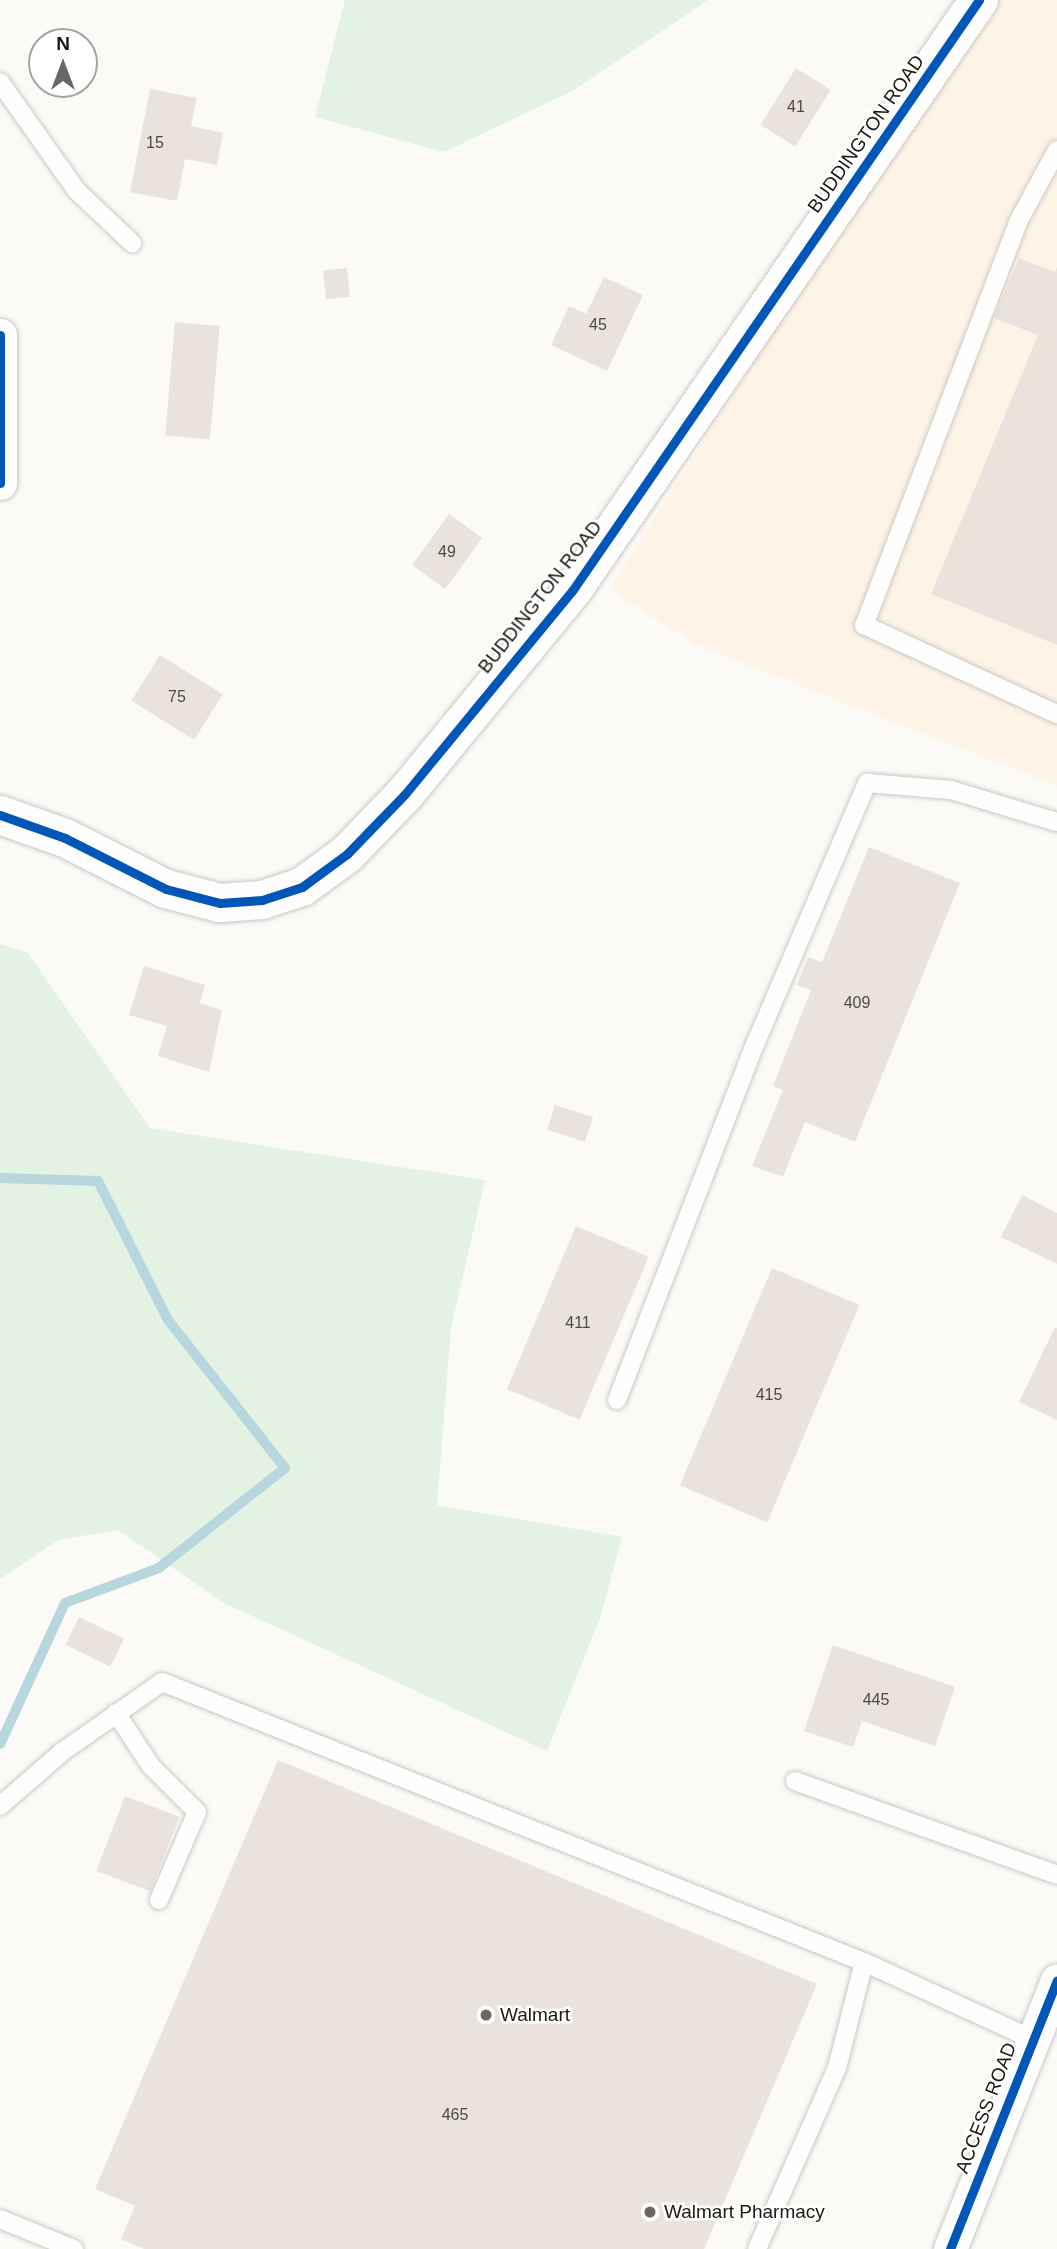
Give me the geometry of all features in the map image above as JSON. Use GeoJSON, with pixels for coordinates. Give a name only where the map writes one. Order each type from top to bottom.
{"type":"FeatureCollection","features":[{"type":"Feature","properties":{"kind":"street","name":"BUDDINGTON ROAD"},"geometry":{"type":"LineString","coordinates":[[0,815],[65,838],[166,889],[220,902],[302,887],[346,854],[405,794],[572,590],[979,0]]}},
{"type":"Feature","properties":{"kind":"street"},"geometry":{"type":"LineString","coordinates":[[0,335],[0,482]]}},
{"type":"Feature","properties":{"kind":"street","name":"ACCESS ROAD"},"geometry":{"type":"LineString","coordinates":[[950,2249],[1057,1980]]}},
{"type":"Feature","properties":{"kind":"lane"},"geometry":{"type":"LineString","coordinates":[[0,82],[77,191],[132,243]]}},
{"type":"Feature","properties":{"kind":"lane"},"geometry":{"type":"LineString","coordinates":[[1057,150],[1018,220],[863,625],[1057,714]]}},
{"type":"Feature","properties":{"kind":"lane"},"geometry":{"type":"LineString","coordinates":[[617,1400],[756,1042],[867,783],[951,790],[1057,822]]}},
{"type":"Feature","properties":{"kind":"lane"},"geometry":{"type":"LineString","coordinates":[[0,1806],[116,1713],[162,1682],[863,1962],[1032,2039]]}},
{"type":"Feature","properties":{"kind":"lane"},"geometry":{"type":"LineString","coordinates":[[116,1713],[151,1766],[197,1812],[159,1900]]}},
{"type":"Feature","properties":{"kind":"lane"},"geometry":{"type":"LineString","coordinates":[[795,1781],[1057,1875]]}},
{"type":"Feature","properties":{"kind":"lane"},"geometry":{"type":"LineString","coordinates":[[757,2249],[837,2068],[863,1962]]}},
{"type":"Feature","properties":{"kind":"lane"},"geometry":{"type":"LineString","coordinates":[[0,2219],[74,2249]]}},
{"type":"Feature","properties":{"kind":"shaded area"},"geometry":{"type":"Polygon","coordinates":[[[1003,0],[1057,0],[1057,786],[698,646],[609,590],[856,202],[1003,0]]]}},
{"type":"Feature","properties":{"kind":"green space"},"geometry":{"type":"Polygon","coordinates":[[[345,0],[708,0],[574,90],[444,152],[315,117],[345,0]]]}},
{"type":"Feature","properties":{"kind":"green space"},"geometry":{"type":"Polygon","coordinates":[[[0,944],[27,952],[150,1128],[485,1180],[451,1328],[437,1505],[622,1537],[601,1615],[547,1751],[224,1603],[118,1530],[58,1540],[0,1579],[0,944]]]}},
{"type":"Feature","properties":{"kind":"building"},"geometry":{"type":"Polygon","coordinates":[[[796,68],[831,90],[795,147],[760,125],[796,68]]]}},
{"type":"Feature","properties":{"kind":"building"},"geometry":{"type":"Polygon","coordinates":[[[150,89],[197,98],[191,126],[223,133],[217,165],[185,159],[177,201],[130,192],[150,89]]]}},
{"type":"Feature","properties":{"kind":"building"},"geometry":{"type":"Polygon","coordinates":[[[1019,258],[1055,272],[1057,267],[1057,645],[931,594],[1038,335],[994,318],[1019,258]]]}},
{"type":"Feature","properties":{"kind":"building"},"geometry":{"type":"Polygon","coordinates":[[[347,268],[350,297],[326,299],[323,271],[347,268]]]}},
{"type":"Feature","properties":{"kind":"building"},"geometry":{"type":"Polygon","coordinates":[[[604,277],[643,295],[607,371],[551,345],[569,306],[586,314],[604,277]]]}},
{"type":"Feature","properties":{"kind":"building"},"geometry":{"type":"Polygon","coordinates":[[[175,322],[220,326],[210,439],[165,436],[175,322]]]}},
{"type":"Feature","properties":{"kind":"building"},"geometry":{"type":"Polygon","coordinates":[[[449,514],[482,538],[445,589],[412,565],[449,514]]]}},
{"type":"Feature","properties":{"kind":"building"},"geometry":{"type":"Polygon","coordinates":[[[160,655],[223,694],[194,740],[131,701],[160,655]]]}},
{"type":"Feature","properties":{"kind":"building"},"geometry":{"type":"Polygon","coordinates":[[[869,847],[960,883],[855,1142],[805,1122],[783,1177],[752,1166],[783,1090],[773,1086],[811,990],[797,985],[808,957],[822,962],[869,847]]]}},
{"type":"Feature","properties":{"kind":"building"},"geometry":{"type":"Polygon","coordinates":[[[144,966],[205,985],[200,1003],[222,1010],[209,1072],[158,1056],[167,1026],[129,1015],[144,966]]]}},
{"type":"Feature","properties":{"kind":"building"},"geometry":{"type":"Polygon","coordinates":[[[555,1105],[593,1117],[585,1142],[547,1130],[555,1105]]]}},
{"type":"Feature","properties":{"kind":"building"},"geometry":{"type":"Polygon","coordinates":[[[1022,1195],[1057,1213],[1057,1264],[1001,1237],[1022,1195]]]}},
{"type":"Feature","properties":{"kind":"building"},"geometry":{"type":"Polygon","coordinates":[[[576,1226],[649,1257],[580,1420],[507,1389],[576,1226]]]}},
{"type":"Feature","properties":{"kind":"building"},"geometry":{"type":"Polygon","coordinates":[[[772,1268],[859,1305],[767,1522],[680,1485],[772,1268]]]}},
{"type":"Feature","properties":{"kind":"building"},"geometry":{"type":"Polygon","coordinates":[[[1055,1327],[1057,1328],[1057,1420],[1019,1402],[1055,1327]]]}},
{"type":"Feature","properties":{"kind":"building"},"geometry":{"type":"Polygon","coordinates":[[[79,1617],[124,1639],[110,1667],[65,1645],[79,1617]]]}},
{"type":"Feature","properties":{"kind":"building"},"geometry":{"type":"Polygon","coordinates":[[[833,1645],[955,1687],[935,1746],[862,1721],[853,1747],[804,1731],[833,1645]]]}},
{"type":"Feature","properties":{"kind":"building","name":"Walmart"},"geometry":{"type":"Polygon","coordinates":[[[278,1760],[817,1984],[704,2249],[144,2249],[121,2239],[135,2206],[95,2189],[278,1760]]]}},
{"type":"Feature","properties":{"kind":"building"},"geometry":{"type":"Polygon","coordinates":[[[125,1796],[179,1817],[150,1891],[96,1871],[125,1796]]]}},
{"type":"Feature","properties":{"kind":"waterway"},"geometry":{"type":"LineString","coordinates":[[0,1178],[98,1181],[168,1320],[285,1468],[159,1568],[65,1603],[0,1744]]}},
{"type":"Feature","properties":{"kind":"cycle path"},"geometry":{"type":"LineString","coordinates":[[0,815],[65,838],[166,889],[220,903],[262,900],[302,887],[347,854],[405,794],[572,591],[979,0]]}},
{"type":"Feature","properties":{"kind":"cycle path"},"geometry":{"type":"LineString","coordinates":[[0,335],[0,483]]}},
{"type":"Feature","properties":{"kind":"cycle path"},"geometry":{"type":"LineString","coordinates":[[950,2249],[1057,1980]]}},
{"type":"Feature","properties":{"kind":"place","name":"Walmart"},"geometry":{"type":"Point","coordinates":[486,2015]}},
{"type":"Feature","properties":{"kind":"place","name":"Walmart Pharmacy"},"geometry":{"type":"Point","coordinates":[650,2212]}}]}
